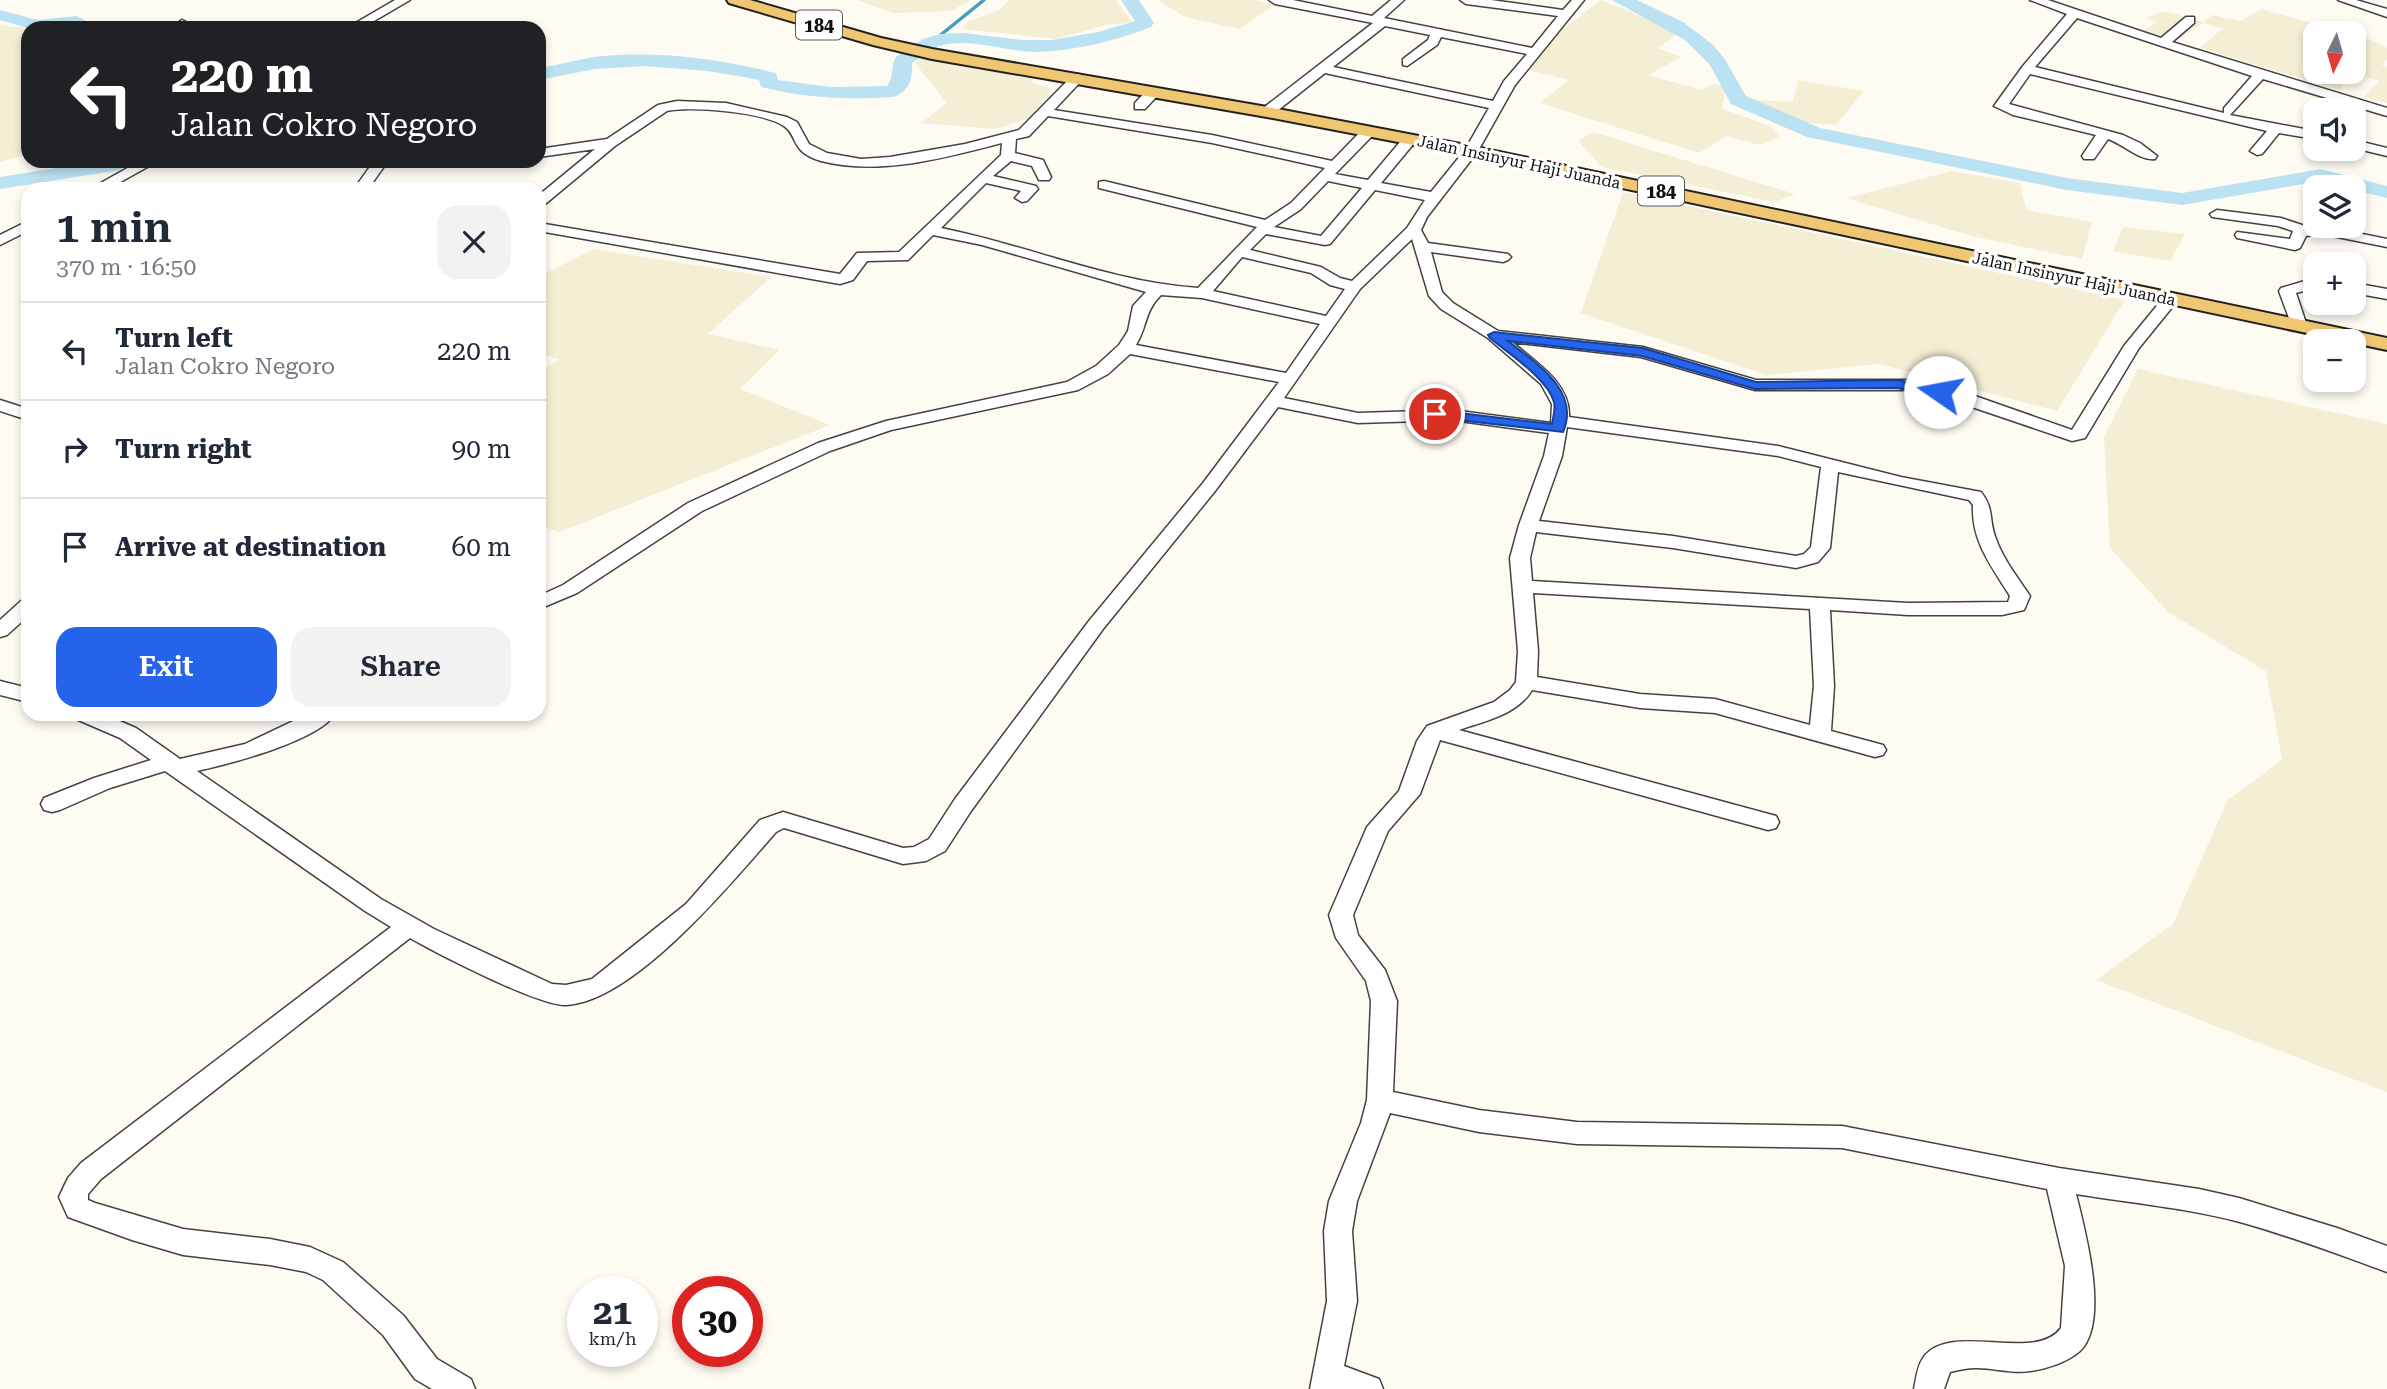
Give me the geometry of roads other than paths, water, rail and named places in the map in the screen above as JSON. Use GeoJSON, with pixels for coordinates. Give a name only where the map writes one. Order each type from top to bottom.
{"type":"FeatureCollection","features":[{"type":"Feature","properties":{"kind":"main road","name":"Jalan Insinyur Haji Juanda"},"geometry":{"type":"LineString","coordinates":[[734,0],[906,49],[1410,139],[2387,344]]}},
{"type":"Feature","properties":{"kind":"street"},"geometry":{"type":"LineString","coordinates":[[366,21],[404,0]]}},
{"type":"Feature","properties":{"kind":"street"},"geometry":{"type":"LineString","coordinates":[[1267,112],[1325,68],[1398,0]]}},
{"type":"Feature","properties":{"kind":"street"},"geometry":{"type":"LineString","coordinates":[[1466,0],[1566,14]]}},
{"type":"Feature","properties":{"kind":"street"},"geometry":{"type":"LineString","coordinates":[[100,721],[128,733],[373,905],[409,926],[538,990],[576,993],[601,986],[681,923],[707,898],[765,829],[775,822],[792,822],[890,854],[918,855],[930,851],[1096,625],[1209,487],[1332,322],[1355,286],[1417,239],[1435,197],[1471,152],[1509,84],[1577,0]]}},
{"type":"Feature","properties":{"kind":"street"},"geometry":{"type":"LineString","coordinates":[[2036,0],[2163,43],[2387,112]]}},
{"type":"Feature","properties":{"kind":"street"},"geometry":{"type":"LineString","coordinates":[[2344,0],[2387,13]]}},
{"type":"Feature","properties":{"kind":"street"},"geometry":{"type":"LineString","coordinates":[[1283,1],[1535,52]]}},
{"type":"Feature","properties":{"kind":"street"},"geometry":{"type":"LineString","coordinates":[[2075,13],[2027,69],[2001,106],[2105,135],[2137,147],[2150,156]]}},
{"type":"Feature","properties":{"kind":"street"},"geometry":{"type":"LineString","coordinates":[[2163,43],[2190,20]]}},
{"type":"Feature","properties":{"kind":"street"},"geometry":{"type":"LineString","coordinates":[[1407,62],[1433,42],[1437,32]]}},
{"type":"Feature","properties":{"kind":"street"},"geometry":{"type":"LineString","coordinates":[[1325,68],[1496,106]]}},
{"type":"Feature","properties":{"kind":"street"},"geometry":{"type":"LineString","coordinates":[[2027,69],[2275,130],[2303,134]]}},
{"type":"Feature","properties":{"kind":"street"},"geometry":{"type":"LineString","coordinates":[[2229,111],[2261,74]]}},
{"type":"Feature","properties":{"kind":"street"},"geometry":{"type":"LineString","coordinates":[[546,196],[611,143],[663,108],[677,105],[726,107],[782,120],[792,125],[803,147],[823,157],[846,162],[875,163],[1009,138],[1029,130],[1077,78]]}},
{"type":"Feature","properties":{"kind":"street"},"geometry":{"type":"LineString","coordinates":[[1140,106],[1153,92]]}},
{"type":"Feature","properties":{"kind":"street"},"geometry":{"type":"LineString","coordinates":[[1045,112],[1201,137],[1372,184],[1435,197]]}},
{"type":"Feature","properties":{"kind":"street"},"geometry":{"type":"LineString","coordinates":[[2257,151],[2275,130]]}},
{"type":"Feature","properties":{"kind":"street"},"geometry":{"type":"LineString","coordinates":[[1202,293],[1239,252],[1265,227],[1296,206],[1369,131]]}},
{"type":"Feature","properties":{"kind":"street"},"geometry":{"type":"LineString","coordinates":[[2089,156],[2097,141],[2105,135]]}},
{"type":"Feature","properties":{"kind":"street"},"geometry":{"type":"LineString","coordinates":[[546,227],[690,255],[840,279],[848,276],[862,256],[903,257],[1008,156],[1009,138]]}},
{"type":"Feature","properties":{"kind":"street"},"geometry":{"type":"LineString","coordinates":[[1104,185],[1325,241],[1410,139]]}},
{"type":"Feature","properties":{"kind":"street"},"geometry":{"type":"LineString","coordinates":[[546,152],[611,143]]}},
{"type":"Feature","properties":{"kind":"street"},"geometry":{"type":"LineString","coordinates":[[2366,147],[2387,152]]}},
{"type":"Feature","properties":{"kind":"street"},"geometry":{"type":"LineString","coordinates":[[1008,156],[1038,163],[1044,177]]}},
{"type":"Feature","properties":{"kind":"street"},"geometry":{"type":"LineString","coordinates":[[110,182],[138,168]]}},
{"type":"Feature","properties":{"kind":"street"},"geometry":{"type":"LineString","coordinates":[[983,178],[1031,189],[1023,198]]}},
{"type":"Feature","properties":{"kind":"street"},"geometry":{"type":"LineString","coordinates":[[2217,214],[2281,222],[2303,230],[2295,245],[2242,235]]}},
{"type":"Feature","properties":{"kind":"street"},"geometry":{"type":"LineString","coordinates":[[9,221],[21,224]]}},
{"type":"Feature","properties":{"kind":"street"},"geometry":{"type":"LineString","coordinates":[[0,241],[21,229]]}},
{"type":"Feature","properties":{"kind":"street"},"geometry":{"type":"LineString","coordinates":[[929,230],[985,241],[1157,290],[1202,293],[1332,322]]}},
{"type":"Feature","properties":{"kind":"street"},"geometry":{"type":"LineString","coordinates":[[2362,238],[2387,243]]}},
{"type":"Feature","properties":{"kind":"street"},"geometry":{"type":"LineString","coordinates":[[1417,239],[1447,248],[1503,257]]}},
{"type":"Feature","properties":{"kind":"street"},"geometry":{"type":"LineString","coordinates":[[1368,1389],[1326,1381],[1342,1301],[1338,1231],[1343,1201],[1374,1124],[1380,1100],[1383,985],[1346,939],[1341,928],[1340,915],[1378,827],[1409,794],[1427,741],[1435,731],[1501,707],[1518,695],[1526,682],[1528,652],[1520,558],[1528,525],[1553,456],[1562,404],[1555,390],[1534,368],[1494,335],[1447,306],[1435,293],[1417,239]]}},
{"type":"Feature","properties":{"kind":"street"},"geometry":{"type":"LineString","coordinates":[[1239,252],[1316,270],[1335,282],[1355,286]]}},
{"type":"Feature","properties":{"kind":"street"},"geometry":{"type":"LineString","coordinates":[[2300,326],[2287,291],[2303,286]]}},
{"type":"Feature","properties":{"kind":"street"},"geometry":{"type":"LineString","coordinates":[[546,600],[570,589],[695,508],[751,479],[824,447],[886,426],[1072,386],[1102,370],[1126,348],[1136,331],[1141,306],[1157,290]]}},
{"type":"Feature","properties":{"kind":"street"},"geometry":{"type":"LineString","coordinates":[[2366,291],[2387,295]]}},
{"type":"Feature","properties":{"kind":"street"},"geometry":{"type":"LineString","coordinates":[[1494,335],[1643,352],[1755,385],[1911,385],[1969,400],[2072,436],[2079,434],[2132,346],[2170,300]]}},
{"type":"Feature","properties":{"kind":"street"},"geometry":{"type":"LineString","coordinates":[[1126,348],[1290,379]]}},
{"type":"Feature","properties":{"kind":"street"},"geometry":{"type":"LineString","coordinates":[[1272,401],[1358,418],[1452,415],[1778,451],[1978,498],[1982,505],[1980,521],[1983,534],[2020,596],[2018,606],[2002,609],[1908,608],[1523,586]]}},
{"type":"Feature","properties":{"kind":"street"},"geometry":{"type":"LineString","coordinates":[[0,405],[21,412]]}},
{"type":"Feature","properties":{"kind":"street"},"geometry":{"type":"LineString","coordinates":[[1528,525],[1673,542],[1778,560],[1805,561],[1820,548],[1830,464]]}},
{"type":"Feature","properties":{"kind":"street"},"geometry":{"type":"LineString","coordinates":[[1820,602],[1825,686],[1820,734]]}},
{"type":"Feature","properties":{"kind":"street"},"geometry":{"type":"LineString","coordinates":[[0,631],[21,613]]}},
{"type":"Feature","properties":{"kind":"street"},"geometry":{"type":"LineString","coordinates":[[1526,682],[1640,701],[1715,706],[1875,750]]}},
{"type":"Feature","properties":{"kind":"street"},"geometry":{"type":"LineString","coordinates":[[0,688],[21,693]]}},
{"type":"Feature","properties":{"kind":"street"},"geometry":{"type":"LineString","coordinates":[[52,804],[102,783],[171,765],[219,760],[269,744],[311,721]]}},
{"type":"Feature","properties":{"kind":"street"},"geometry":{"type":"LineString","coordinates":[[1435,731],[1768,822]]}},
{"type":"Feature","properties":{"kind":"street"},"geometry":{"type":"LineString","coordinates":[[409,926],[91,1171],[78,1186],[73,1197],[78,1208],[86,1213],[132,1228],[183,1242],[270,1252],[310,1260],[333,1271],[393,1325],[426,1368],[460,1389]]}},
{"type":"Feature","properties":{"kind":"street"},"geometry":{"type":"LineString","coordinates":[[1380,1100],[1479,1121],[1577,1133],[1842,1137],[2059,1180],[2158,1194],[2239,1210],[2337,1240],[2387,1259]]}},
{"type":"Feature","properties":{"kind":"street"},"geometry":{"type":"LineString","coordinates":[[1929,1389],[1933,1369],[1949,1358],[1974,1354],[2028,1358],[2047,1354],[2069,1342],[2078,1319],[2080,1266],[2059,1180]]}},
{"type":"Feature","properties":{"kind":"waterway"},"geometry":{"type":"LineString","coordinates":[[932,42],[984,0]]}},
{"type":"Feature","properties":{"kind":"waterway"},"geometry":{"type":"LineString","coordinates":[[546,73],[603,62],[665,61],[750,72],[769,77],[768,83],[799,89],[846,93],[893,91],[903,78],[903,61],[930,43],[963,39],[1037,46],[1085,41],[1145,23],[1130,0]]}},
{"type":"Feature","properties":{"kind":"waterway"},"geometry":{"type":"LineString","coordinates":[[1621,0],[1660,16],[1692,36],[1717,62],[1738,100],[1814,133],[2067,184],[2182,199],[2321,175],[2387,192]]}},
{"type":"Feature","properties":{"kind":"waterway"},"geometry":{"type":"LineString","coordinates":[[0,15],[23,21]]}},
{"type":"Feature","properties":{"kind":"waterway"},"geometry":{"type":"LineString","coordinates":[[0,183],[95,168]]}}]}
